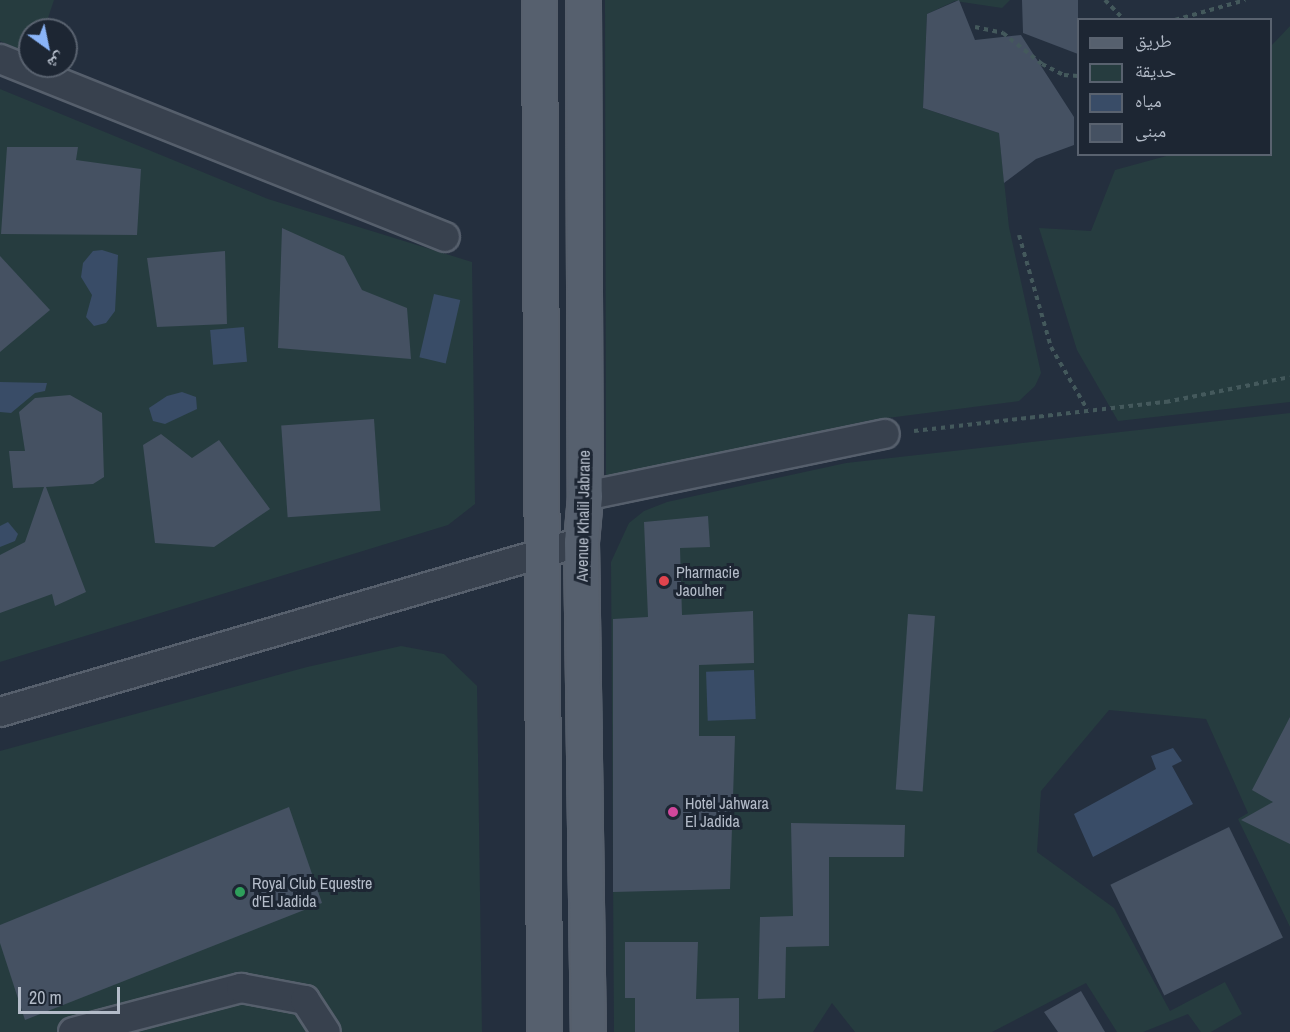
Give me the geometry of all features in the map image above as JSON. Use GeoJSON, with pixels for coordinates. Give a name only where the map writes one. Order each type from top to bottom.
{"type":"FeatureCollection","features":[{"type":"Feature","properties":{"kind":"main road"},"geometry":{"type":"LineString","coordinates":[[539,0],[544,551],[543,1032]]}},
{"type":"Feature","properties":{"kind":"main road","name":"Avenue Khalil Jabrane"},"geometry":{"type":"LineString","coordinates":[[583,0],[585,496],[581,542],[588,1032]]}},
{"type":"Feature","properties":{"kind":"street"},"geometry":{"type":"LineString","coordinates":[[0,59],[445,237]]}},
{"type":"Feature","properties":{"kind":"street"},"geometry":{"type":"LineString","coordinates":[[585,496],[810,460],[885,435]]}},
{"type":"Feature","properties":{"kind":"street"},"geometry":{"type":"LineString","coordinates":[[0,712],[581,542]]}},
{"type":"Feature","properties":{"kind":"street"},"geometry":{"type":"LineString","coordinates":[[73,1032],[242,988],[304,1000],[326,1032]]}},
{"type":"Feature","properties":{"kind":"path"},"geometry":{"type":"LineString","coordinates":[[1105,0],[1122,18]]}},
{"type":"Feature","properties":{"kind":"path"},"geometry":{"type":"LineString","coordinates":[[1182,18],[1245,0]]}},
{"type":"Feature","properties":{"kind":"path"},"geometry":{"type":"LineString","coordinates":[[975,27],[1003,33],[1042,64],[1064,75],[1077,76]]}},
{"type":"Feature","properties":{"kind":"path"},"geometry":{"type":"LineString","coordinates":[[1019,235],[1052,347],[1087,409]]}},
{"type":"Feature","properties":{"kind":"path"},"geometry":{"type":"LineString","coordinates":[[885,435],[1087,409],[1166,402],[1290,377]]}},
{"type":"Feature","properties":{"kind":"green space"},"geometry":{"type":"Polygon","coordinates":[[[0,0],[54,0],[48,18],[18,18],[18,49],[0,41],[0,0]]]}},
{"type":"Feature","properties":{"kind":"green space"},"geometry":{"type":"Polygon","coordinates":[[[605,0],[1010,0],[1002,8],[955,1],[927,14],[923,108],[999,133],[1009,227],[1041,373],[1035,386],[1019,401],[872,420],[606,477],[605,0]]]}},
{"type":"Feature","properties":{"kind":"green space"},"geometry":{"type":"Polygon","coordinates":[[[1290,26],[1290,402],[1118,421],[1077,350],[1039,228],[1091,231],[1115,170],[1166,156],[1272,156],[1272,45],[1290,26]]]}},
{"type":"Feature","properties":{"kind":"green space"},"geometry":{"type":"Polygon","coordinates":[[[0,89],[268,199],[472,262],[475,504],[448,525],[0,662],[0,89]]]}},
{"type":"Feature","properties":{"kind":"green space"},"geometry":{"type":"Polygon","coordinates":[[[1290,413],[1290,927],[1238,819],[1248,813],[1206,719],[1109,710],[1041,791],[1037,852],[1114,908],[1170,1011],[1225,982],[1242,1014],[1211,1032],[1201,1032],[1188,1014],[1143,1032],[1117,1032],[1086,983],[992,1032],[855,1032],[832,1003],[813,1032],[614,1032],[611,562],[629,523],[644,511],[667,502],[846,463],[1290,413]]]}},
{"type":"Feature","properties":{"kind":"green space","name":"Royal Club Equestre d'El Jadida"},"geometry":{"type":"Polygon","coordinates":[[[401,646],[444,654],[477,686],[482,1032],[0,1032],[0,751],[307,667],[401,646]]]}},
{"type":"Feature","properties":{"kind":"water"},"geometry":{"type":"Polygon","coordinates":[[[102,250],[118,255],[115,311],[106,323],[94,326],[86,317],[92,295],[81,277],[83,263],[93,251],[102,250]]]}},
{"type":"Feature","properties":{"kind":"water"},"geometry":{"type":"Polygon","coordinates":[[[434,294],[460,300],[446,363],[419,357],[434,294]]]}},
{"type":"Feature","properties":{"kind":"water"},"geometry":{"type":"Polygon","coordinates":[[[244,327],[247,362],[213,365],[210,330],[244,327]]]}},
{"type":"Feature","properties":{"kind":"water"},"geometry":{"type":"Polygon","coordinates":[[[0,382],[47,383],[45,391],[35,393],[11,413],[0,412],[0,382]]]}},
{"type":"Feature","properties":{"kind":"water"},"geometry":{"type":"Polygon","coordinates":[[[182,392],[196,397],[197,409],[165,424],[153,421],[149,408],[167,396],[182,392]]]}},
{"type":"Feature","properties":{"kind":"water"},"geometry":{"type":"Polygon","coordinates":[[[8,522],[18,534],[15,541],[0,547],[0,526],[8,522]]]}},
{"type":"Feature","properties":{"kind":"water"},"geometry":{"type":"Polygon","coordinates":[[[754,670],[756,719],[708,721],[706,672],[754,670]]]}},
{"type":"Feature","properties":{"kind":"water"},"geometry":{"type":"Polygon","coordinates":[[[1173,748],[1182,761],[1172,766],[1193,804],[1093,857],[1074,814],[1156,769],[1151,756],[1173,748]]]}},
{"type":"Feature","properties":{"kind":"building"},"geometry":{"type":"Polygon","coordinates":[[[959,0],[975,40],[1021,35],[1074,117],[1074,145],[1036,159],[1004,183],[999,133],[923,108],[927,14],[959,0]]]}},
{"type":"Feature","properties":{"kind":"building"},"geometry":{"type":"Polygon","coordinates":[[[1022,0],[1078,0],[1077,54],[1023,33],[1022,0]]]}},
{"type":"Feature","properties":{"kind":"building"},"geometry":{"type":"Polygon","coordinates":[[[7,147],[78,147],[76,160],[141,169],[137,235],[1,234],[7,147]]]}},
{"type":"Feature","properties":{"kind":"building"},"geometry":{"type":"Polygon","coordinates":[[[282,228],[344,256],[362,290],[407,308],[411,359],[278,348],[282,228]]]}},
{"type":"Feature","properties":{"kind":"building"},"geometry":{"type":"Polygon","coordinates":[[[225,251],[227,324],[157,327],[147,258],[225,251]]]}},
{"type":"Feature","properties":{"kind":"building"},"geometry":{"type":"Polygon","coordinates":[[[0,256],[50,310],[0,352],[0,256]]]}},
{"type":"Feature","properties":{"kind":"building"},"geometry":{"type":"Polygon","coordinates":[[[70,395],[102,413],[104,477],[93,484],[46,487],[86,592],[55,606],[52,594],[0,613],[0,555],[25,542],[44,487],[13,488],[9,451],[25,451],[19,412],[35,398],[70,395]]]}},
{"type":"Feature","properties":{"kind":"building"},"geometry":{"type":"Polygon","coordinates":[[[374,419],[380,511],[288,517],[281,425],[374,419]]]}},
{"type":"Feature","properties":{"kind":"building"},"geometry":{"type":"Polygon","coordinates":[[[161,434],[192,458],[219,440],[270,509],[214,547],[155,543],[143,445],[161,434]]]}},
{"type":"Feature","properties":{"kind":"building","name":"Hotel Jahwara El Jadida"},"geometry":{"type":"Polygon","coordinates":[[[708,516],[710,547],[680,548],[682,615],[753,611],[754,663],[699,665],[699,736],[735,736],[730,889],[613,892],[613,619],[648,617],[644,522],[708,516]]]}},
{"type":"Feature","properties":{"kind":"building"},"geometry":{"type":"Polygon","coordinates":[[[908,614],[935,616],[923,791],[896,790],[908,614]]]}},
{"type":"Feature","properties":{"kind":"building"},"geometry":{"type":"Polygon","coordinates":[[[1290,717],[1290,844],[1241,820],[1273,802],[1252,790],[1290,717]]]}},
{"type":"Feature","properties":{"kind":"building"},"geometry":{"type":"Polygon","coordinates":[[[289,807],[322,903],[25,1020],[0,943],[0,925],[289,807]]]}},
{"type":"Feature","properties":{"kind":"building"},"geometry":{"type":"Polygon","coordinates":[[[791,823],[905,825],[904,857],[829,857],[829,946],[786,947],[785,998],[758,999],[760,917],[793,916],[791,823]]]}},
{"type":"Feature","properties":{"kind":"building"},"geometry":{"type":"Polygon","coordinates":[[[1229,827],[1283,938],[1164,995],[1110,885],[1229,827]]]}},
{"type":"Feature","properties":{"kind":"building"},"geometry":{"type":"Polygon","coordinates":[[[625,942],[698,942],[696,999],[739,998],[739,1032],[635,1032],[635,998],[625,998],[625,942]]]}},
{"type":"Feature","properties":{"kind":"building"},"geometry":{"type":"Polygon","coordinates":[[[1081,991],[1105,1032],[1058,1032],[1044,1012],[1081,991]]]}},
{"type":"Feature","properties":{"kind":"place","name":"Pharmacie Jaouher"},"geometry":{"type":"Point","coordinates":[664,581]}},
{"type":"Feature","properties":{"kind":"place","name":"Hotel Jahwara El Jadida"},"geometry":{"type":"Point","coordinates":[673,812]}},
{"type":"Feature","properties":{"kind":"place","name":"Royal Club Equestre d'El Jadida"},"geometry":{"type":"Point","coordinates":[240,892]}}]}
